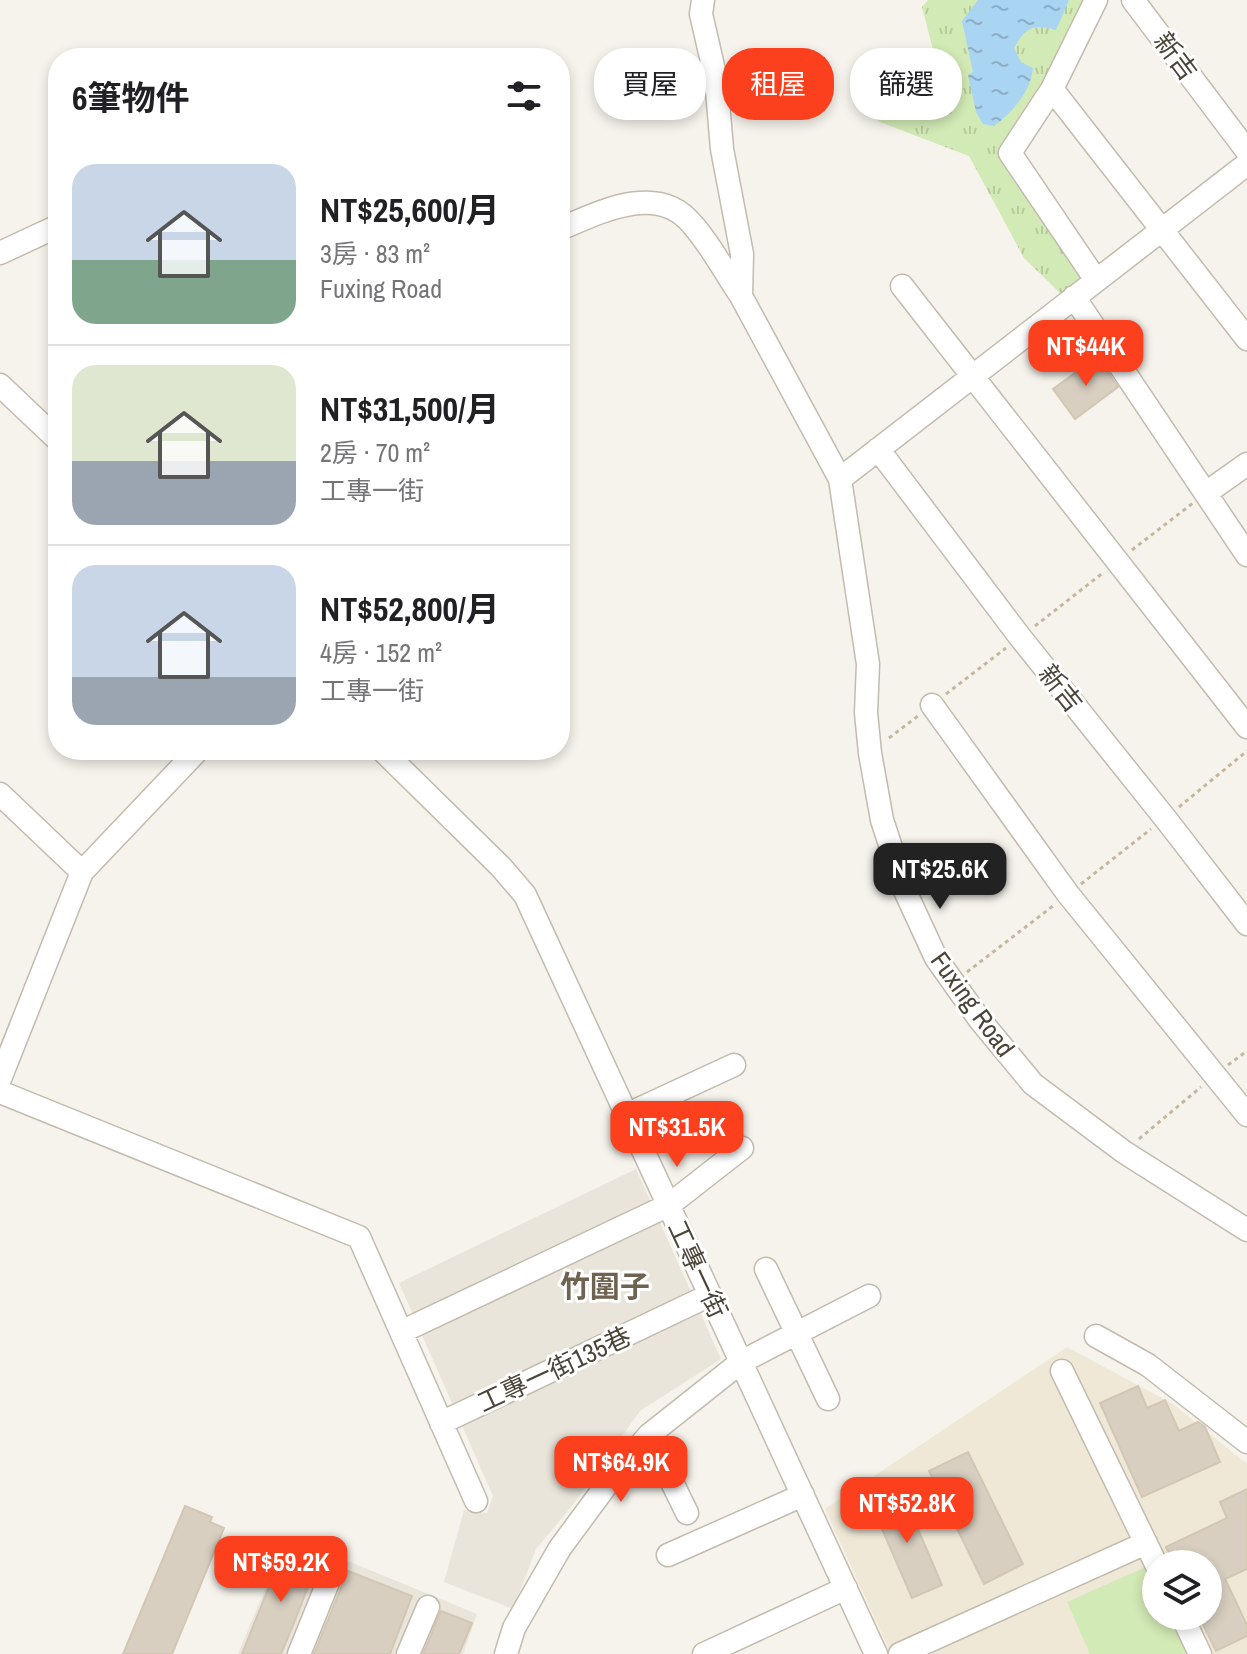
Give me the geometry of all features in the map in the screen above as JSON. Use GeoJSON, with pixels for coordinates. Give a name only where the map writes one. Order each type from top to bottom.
{"type":"FeatureCollection","features":[{"type":"Feature","properties":{"kind":"street"},"geometry":{"type":"LineString","coordinates":[[703,0],[701,14],[716,79],[722,149],[742,254],[741,296]]}},
{"type":"Feature","properties":{"kind":"street"},"geometry":{"type":"LineString","coordinates":[[1096,0],[1052,89],[1010,153],[1096,280]]}},
{"type":"Feature","properties":{"kind":"street","name":"新吉"},"geometry":{"type":"LineString","coordinates":[[1133,0],[1247,151]]}},
{"type":"Feature","properties":{"kind":"street"},"geometry":{"type":"LineString","coordinates":[[1052,89],[1247,339]]}},
{"type":"Feature","properties":{"kind":"street"},"geometry":{"type":"LineString","coordinates":[[840,479],[1247,164]]}},
{"type":"Feature","properties":{"kind":"street","name":"Fuxing Road"},"geometry":{"type":"LineString","coordinates":[[570,225],[639,201],[666,205],[690,220],[741,296],[840,479],[868,664],[866,713],[882,820],[900,878],[936,958],[980,1020],[1033,1084],[1124,1152],[1247,1230]]}},
{"type":"Feature","properties":{"kind":"street"},"geometry":{"type":"LineString","coordinates":[[0,253],[48,231]]}},
{"type":"Feature","properties":{"kind":"street"},"geometry":{"type":"LineString","coordinates":[[902,286],[1247,727]]}},
{"type":"Feature","properties":{"kind":"street"},"geometry":{"type":"LineString","coordinates":[[1074,297],[1247,555]]}},
{"type":"Feature","properties":{"kind":"street"},"geometry":{"type":"LineString","coordinates":[[0,385],[48,431]]}},
{"type":"Feature","properties":{"kind":"street","name":"新吉"},"geometry":{"type":"LineString","coordinates":[[878,449],[1020,637],[1247,924]]}},
{"type":"Feature","properties":{"kind":"street"},"geometry":{"type":"LineString","coordinates":[[1206,493],[1247,464]]}},
{"type":"Feature","properties":{"kind":"street"},"geometry":{"type":"LineString","coordinates":[[932,705],[1068,894],[1247,1115]]}},
{"type":"Feature","properties":{"kind":"street"},"geometry":{"type":"LineString","coordinates":[[0,1079],[82,872],[188,760]]}},
{"type":"Feature","properties":{"kind":"street","name":"工專一街"},"geometry":{"type":"LineString","coordinates":[[392,760],[501,867],[525,895],[876,1654]]}},
{"type":"Feature","properties":{"kind":"street"},"geometry":{"type":"LineString","coordinates":[[0,794],[82,872]]}},
{"type":"Feature","properties":{"kind":"street"},"geometry":{"type":"LineString","coordinates":[[626,1115],[734,1065]]}},
{"type":"Feature","properties":{"kind":"street"},"geometry":{"type":"LineString","coordinates":[[0,1092],[359,1237],[476,1501]]}},
{"type":"Feature","properties":{"kind":"street"},"geometry":{"type":"LineString","coordinates":[[401,1332],[669,1205],[742,1148]]}},
{"type":"Feature","properties":{"kind":"street"},"geometry":{"type":"LineString","coordinates":[[766,1269],[828,1399]]}},
{"type":"Feature","properties":{"kind":"street","name":"工專一街135巷"},"geometry":{"type":"LineString","coordinates":[[441,1423],[710,1295]]}},
{"type":"Feature","properties":{"kind":"street"},"geometry":{"type":"LineString","coordinates":[[506,1654],[514,1628],[560,1548],[608,1483],[649,1435],[741,1362],[869,1296]]}},
{"type":"Feature","properties":{"kind":"street"},"geometry":{"type":"LineString","coordinates":[[1096,1336],[1148,1365],[1247,1442]]}},
{"type":"Feature","properties":{"kind":"street"},"geometry":{"type":"LineString","coordinates":[[1062,1371],[1149,1550]]}},
{"type":"Feature","properties":{"kind":"street"},"geometry":{"type":"LineString","coordinates":[[649,1435],[687,1513]]}},
{"type":"Feature","properties":{"kind":"street"},"geometry":{"type":"LineString","coordinates":[[668,1555],[803,1495]]}},
{"type":"Feature","properties":{"kind":"street"},"geometry":{"type":"LineString","coordinates":[[900,1654],[1146,1543]]}},
{"type":"Feature","properties":{"kind":"street"},"geometry":{"type":"LineString","coordinates":[[299,1654],[335,1565]]}},
{"type":"Feature","properties":{"kind":"street"},"geometry":{"type":"LineString","coordinates":[[704,1654],[846,1588]]}},
{"type":"Feature","properties":{"kind":"street"},"geometry":{"type":"LineString","coordinates":[[408,1654],[428,1607]]}},
{"type":"Feature","properties":{"kind":"street"},"geometry":{"type":"LineString","coordinates":[[1189,1630],[1200,1654]]}},
{"type":"Feature","properties":{"kind":"path"},"geometry":{"type":"LineString","coordinates":[[870,753],[1206,493]]}},
{"type":"Feature","properties":{"kind":"path"},"geometry":{"type":"LineString","coordinates":[[953,983],[1247,751]]}},
{"type":"Feature","properties":{"kind":"path"},"geometry":{"type":"LineString","coordinates":[[1124,1152],[1247,1051]]}},
{"type":"Feature","properties":{"kind":"shaded area"},"geometry":{"type":"Polygon","coordinates":[[[636,1169],[721,1359],[640,1411],[572,1506],[536,1549],[513,1609],[444,1582],[464,1510],[487,1513],[493,1496],[399,1283],[636,1169]]]}},
{"type":"Feature","properties":{"kind":"shaded area"},"geometry":{"type":"Polygon","coordinates":[[[1067,1347],[1173,1404],[1247,1464],[1247,1654],[891,1654],[825,1509],[1067,1347]]]}},
{"type":"Feature","properties":{"kind":"shaded area"},"geometry":{"type":"Polygon","coordinates":[[[287,1536],[477,1614],[463,1654],[238,1654],[287,1536]]]}},
{"type":"Feature","properties":{"kind":"green space"},"geometry":{"type":"Polygon","coordinates":[[[928,0],[1090,0],[1038,103],[999,153],[1085,278],[1064,297],[1024,258],[969,156],[877,121],[962,120],[962,48],[933,48],[922,7],[928,0]]]}},
{"type":"Feature","properties":{"kind":"green space"},"geometry":{"type":"Polygon","coordinates":[[[1142,1569],[1142,1630],[1179,1630],[1190,1654],[1090,1654],[1067,1602],[1142,1569]]]}},
{"type":"Feature","properties":{"kind":"water"},"geometry":{"type":"Polygon","coordinates":[[[978,0],[1069,0],[1056,30],[1036,27],[1018,41],[1014,48],[1021,62],[1033,68],[1029,85],[1020,101],[994,126],[983,124],[976,112],[968,75],[973,72],[962,21],[978,0]]]}},
{"type":"Feature","properties":{"kind":"building"},"geometry":{"type":"Polygon","coordinates":[[[1097,357],[1118,387],[1075,419],[1053,389],[1097,357]]]}},
{"type":"Feature","properties":{"kind":"building"},"geometry":{"type":"Polygon","coordinates":[[[1138,1386],[1147,1408],[1165,1400],[1179,1431],[1198,1422],[1205,1427],[1220,1462],[1142,1497],[1100,1403],[1138,1386]]]}},
{"type":"Feature","properties":{"kind":"building"},"geometry":{"type":"Polygon","coordinates":[[[968,1452],[1023,1564],[984,1584],[929,1471],[968,1452]]]}},
{"type":"Feature","properties":{"kind":"building"},"geometry":{"type":"Polygon","coordinates":[[[1247,1489],[1247,1569],[1225,1579],[1247,1625],[1247,1636],[1216,1651],[1206,1630],[1222,1630],[1222,1550],[1168,1550],[1166,1547],[1227,1518],[1220,1502],[1247,1489]]]}},
{"type":"Feature","properties":{"kind":"building"},"geometry":{"type":"Polygon","coordinates":[[[902,1492],[942,1585],[912,1598],[872,1506],[902,1492]]]}},
{"type":"Feature","properties":{"kind":"building"},"geometry":{"type":"Polygon","coordinates":[[[185,1506],[212,1517],[210,1522],[224,1528],[172,1654],[123,1654],[185,1506]]]}},
{"type":"Feature","properties":{"kind":"building"},"geometry":{"type":"Polygon","coordinates":[[[285,1547],[318,1561],[296,1618],[281,1654],[242,1654],[285,1547]]]}},
{"type":"Feature","properties":{"kind":"building"},"geometry":{"type":"Polygon","coordinates":[[[348,1571],[412,1596],[390,1654],[314,1654],[348,1571]]]}},
{"type":"Feature","properties":{"kind":"building"},"geometry":{"type":"Polygon","coordinates":[[[441,1611],[472,1623],[459,1654],[423,1654],[441,1611]]]}},
{"type":"Feature","properties":{"kind":"district","name":"竹圍子"},"geometry":{"type":"Point","coordinates":[605,1286]}}]}
